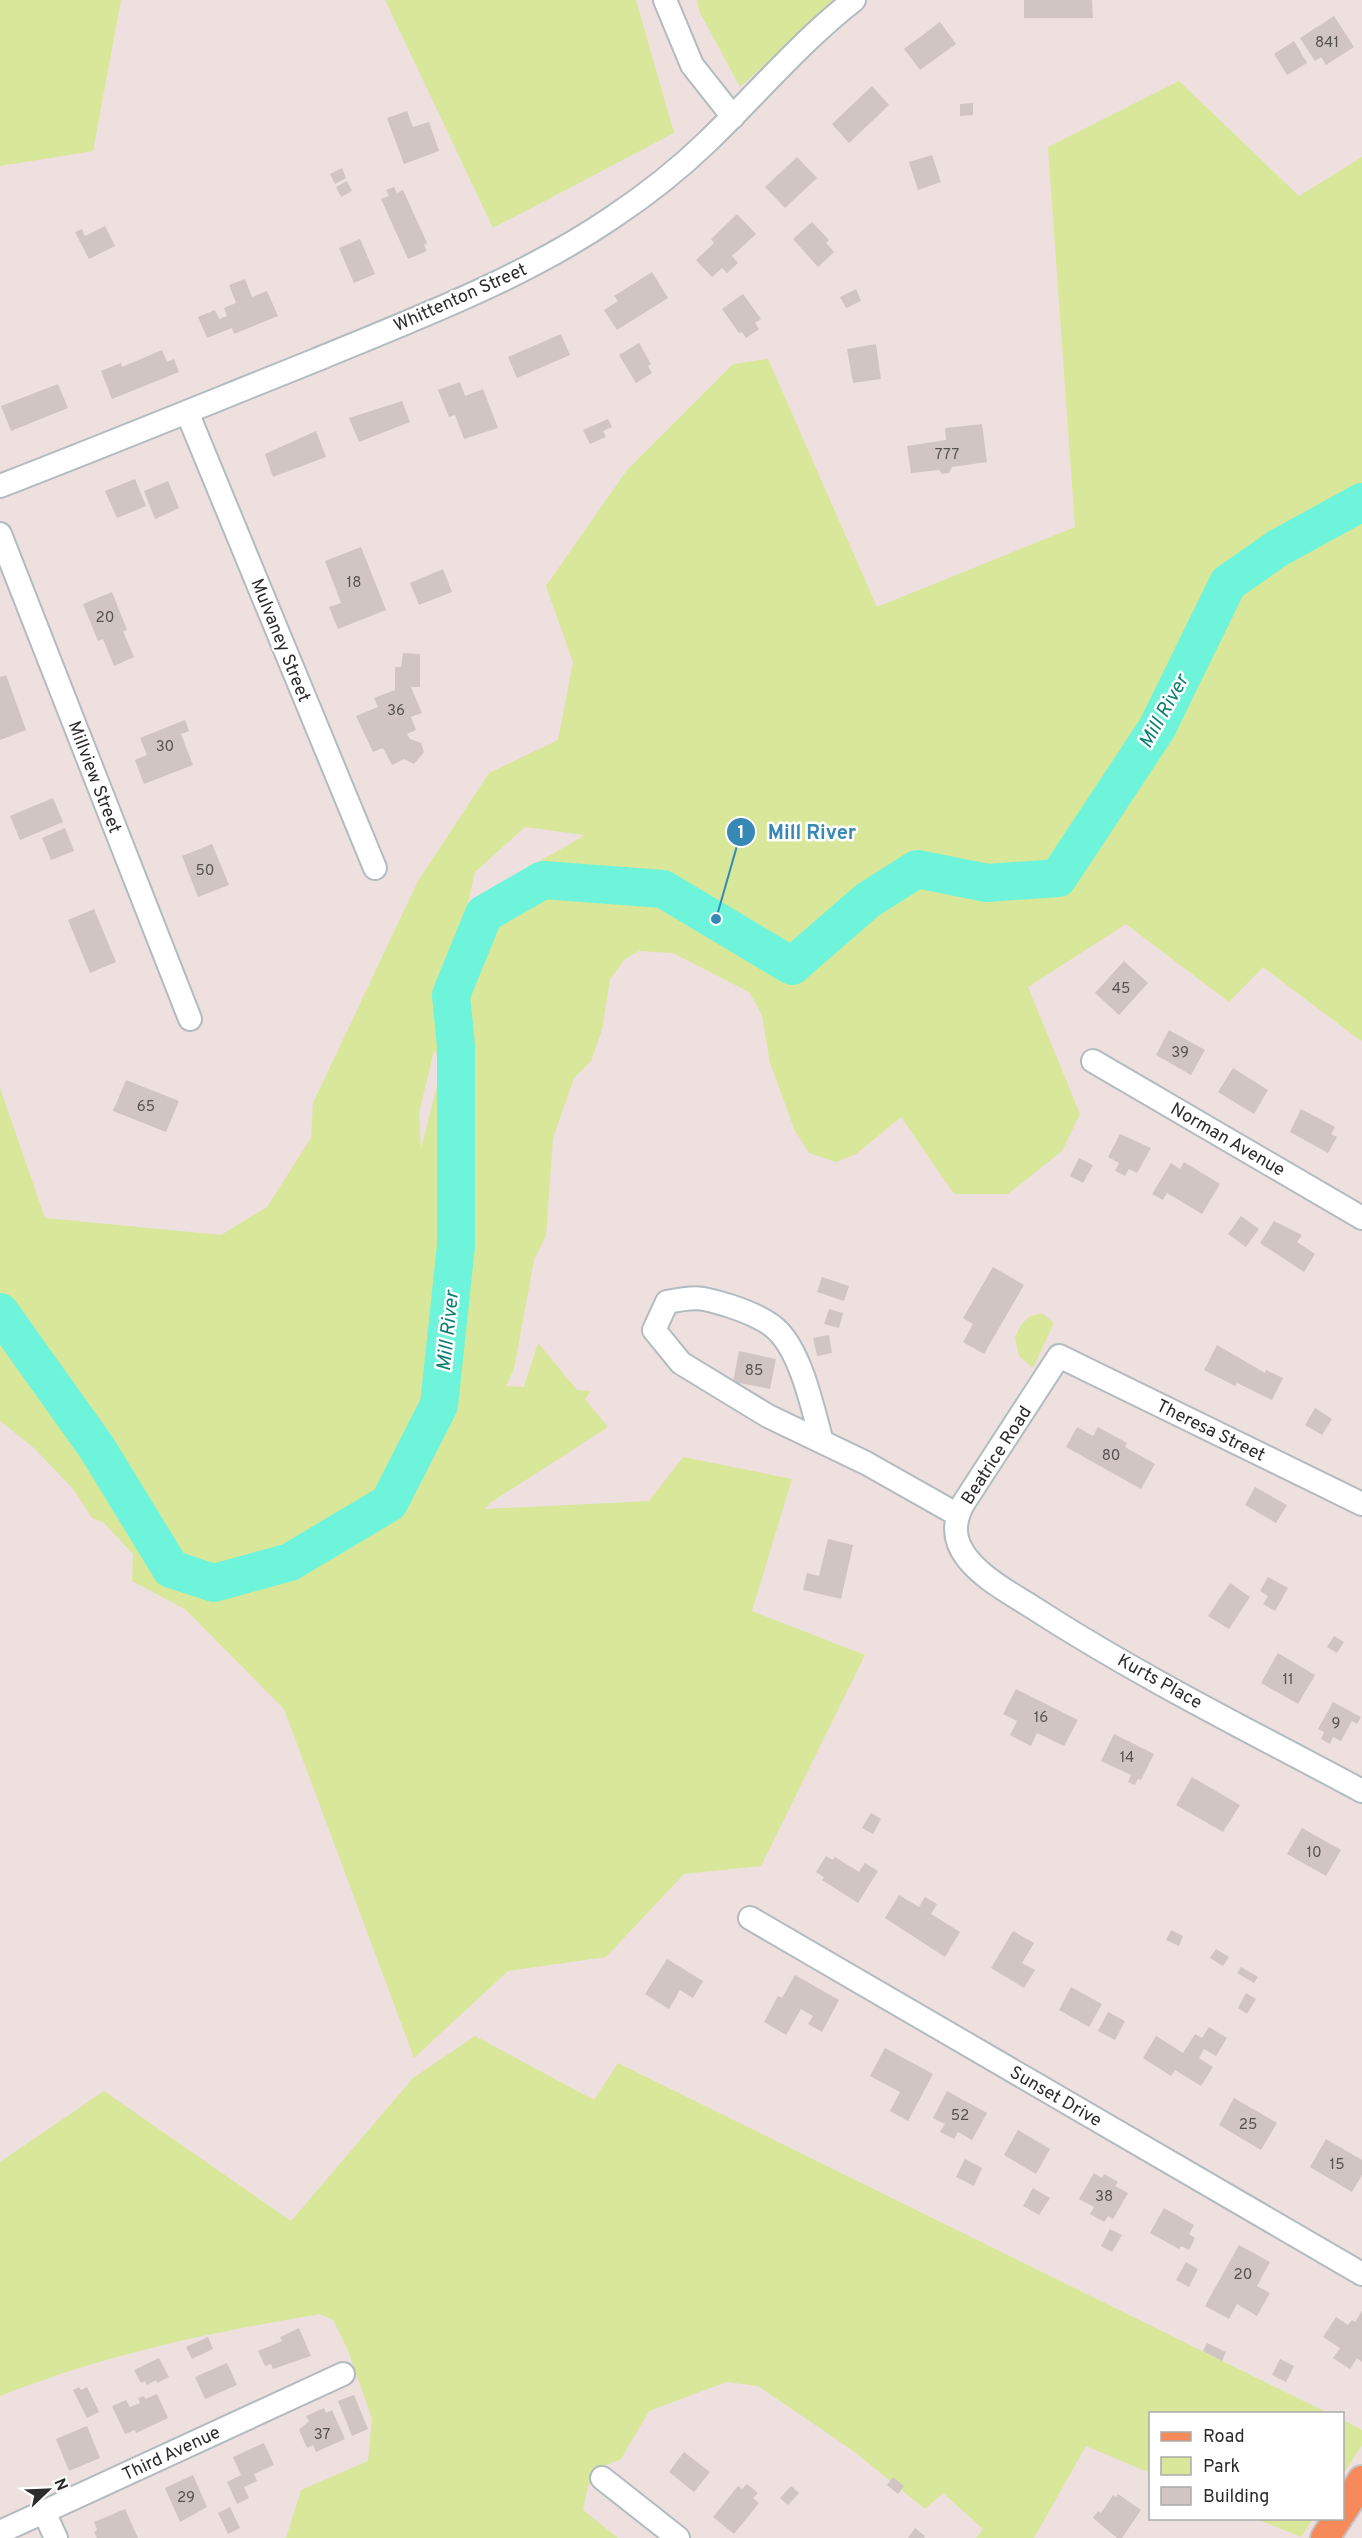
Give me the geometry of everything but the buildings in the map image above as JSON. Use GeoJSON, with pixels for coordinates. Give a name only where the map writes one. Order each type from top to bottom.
{"type":"FeatureCollection","features":[{"type":"Feature","properties":{"kind":"main road"},"geometry":{"type":"LineString","coordinates":[[1344,2509],[1362,2480]]}},
{"type":"Feature","properties":{"kind":"main road"},"geometry":{"type":"LineString","coordinates":[[1325,2538],[1337,2520]]}},
{"type":"Feature","properties":{"kind":"street"},"geometry":{"type":"LineString","coordinates":[[665,0],[692,65],[733,117]]}},
{"type":"Feature","properties":{"kind":"street","name":"Whittenton Street"},"geometry":{"type":"LineString","coordinates":[[0,486],[380,333],[510,277],[545,258],[642,196],[697,151],[797,50],[854,0]]}},
{"type":"Feature","properties":{"kind":"street","name":"Mulvaney Street"},"geometry":{"type":"LineString","coordinates":[[187,412],[375,868]]}},
{"type":"Feature","properties":{"kind":"street","name":"Millview Street"},"geometry":{"type":"LineString","coordinates":[[0,534],[190,1019]]}},
{"type":"Feature","properties":{"kind":"street","name":"Norman Avenue"},"geometry":{"type":"LineString","coordinates":[[1093,1061],[1362,1218]]}},
{"type":"Feature","properties":{"kind":"street"},"geometry":{"type":"LineString","coordinates":[[822,1442],[807,1385],[796,1360],[778,1331],[746,1311],[697,1296],[667,1302],[654,1330],[681,1363],[768,1416],[822,1442],[866,1463],[958,1515]]}},
{"type":"Feature","properties":{"kind":"street","name":"Theresa Street"},"geometry":{"type":"LineString","coordinates":[[1059,1356],[1362,1504]]}},
{"type":"Feature","properties":{"kind":"street","name":"Beatrice Road"},"geometry":{"type":"LineString","coordinates":[[967,1558],[957,1538],[955,1527],[958,1515],[1059,1356]]}},
{"type":"Feature","properties":{"kind":"street","name":"Kurts Place"},"geometry":{"type":"LineString","coordinates":[[967,1558],[993,1581],[1062,1626],[1362,1791]]}},
{"type":"Feature","properties":{"kind":"street","name":"Sunset Drive"},"geometry":{"type":"LineString","coordinates":[[750,1918],[1362,2274]]}},
{"type":"Feature","properties":{"kind":"street","name":"Third Avenue"},"geometry":{"type":"LineString","coordinates":[[0,2532],[342,2374]]}},
{"type":"Feature","properties":{"kind":"street"},"geometry":{"type":"LineString","coordinates":[[602,2478],[678,2538]]}},
{"type":"Feature","properties":{"kind":"street"},"geometry":{"type":"LineString","coordinates":[[44,2512],[56,2538]]}},
{"type":"Feature","properties":{"kind":"green space"},"geometry":{"type":"Polygon","coordinates":[[[0,0],[121,0],[93,151],[0,166],[0,0]]]}},
{"type":"Feature","properties":{"kind":"green space"},"geometry":{"type":"Polygon","coordinates":[[[385,0],[636,0],[674,133],[493,228],[385,0]]]}},
{"type":"Feature","properties":{"kind":"green space"},"geometry":{"type":"Polygon","coordinates":[[[697,0],[837,0],[740,87],[699,11],[697,0]]]}},
{"type":"Feature","properties":{"kind":"green space"},"geometry":{"type":"Polygon","coordinates":[[[1179,81],[1299,196],[1362,157],[1362,1039],[1361,1041],[1263,967],[1229,1002],[1126,924],[1028,987],[1080,1114],[1062,1151],[1008,1194],[954,1194],[901,1117],[856,1154],[836,1162],[809,1153],[795,1131],[770,1063],[762,1015],[749,992],[673,953],[639,951],[625,959],[610,979],[602,1030],[591,1061],[574,1078],[553,1138],[546,1236],[534,1260],[514,1369],[506,1386],[524,1387],[538,1343],[577,1390],[591,1391],[585,1399],[608,1427],[490,1503],[485,1509],[649,1501],[683,1457],[792,1479],[752,1611],[865,1655],[761,1866],[684,1874],[606,1957],[508,1971],[414,2058],[284,1709],[185,1609],[132,1581],[133,1554],[103,1522],[92,1518],[74,1490],[34,1448],[0,1421],[0,1088],[45,1218],[221,1235],[267,1207],[311,1138],[313,1103],[418,881],[489,773],[558,740],[573,662],[546,586],[627,470],[733,364],[768,359],[877,607],[1075,527],[1048,147],[1179,81]],[[525,827],[475,872],[457,952],[502,902],[519,873],[585,835],[525,827]],[[434,1050],[419,1113],[421,1149],[442,1065],[434,1050]]]}},
{"type":"Feature","properties":{"kind":"green space"},"geometry":{"type":"Polygon","coordinates":[[[1043,1314],[1054,1323],[1033,1368],[1019,1356],[1015,1337],[1029,1317],[1043,1314]]]}},
{"type":"Feature","properties":{"kind":"green space"},"geometry":{"type":"Polygon","coordinates":[[[475,2036],[594,2100],[618,2063],[1326,2412],[1149,2412],[1149,2473],[1086,2446],[1034,2538],[976,2538],[983,2529],[943,2493],[925,2509],[852,2450],[758,2386],[726,2382],[649,2411],[621,2459],[602,2467],[588,2486],[583,2510],[618,2538],[286,2538],[301,2490],[368,2461],[372,2419],[347,2348],[333,2320],[320,2314],[158,2346],[78,2368],[0,2396],[0,2162],[104,2091],[291,2221],[413,2078],[475,2036]]]}},
{"type":"Feature","properties":{"kind":"green space"},"geometry":{"type":"Polygon","coordinates":[[[1344,2421],[1362,2430],[1362,2445],[1344,2473],[1344,2421]]]}},
{"type":"Feature","properties":{"kind":"green space"},"geometry":{"type":"Polygon","coordinates":[[[1259,2520],[1312,2520],[1301,2537],[1259,2520]]]}},
{"type":"Feature","properties":{"kind":"waterway","name":"Mill River"},"geometry":{"type":"LineString","coordinates":[[0,1312],[97,1448],[171,1569],[214,1583],[290,1562],[389,1503],[439,1405],[456,1246],[456,1046],[451,995],[484,914],[543,880],[663,889],[792,966],[868,900],[917,869],[987,883],[1058,878],[1157,728],[1228,583],[1278,548],[1362,502]]}},
{"type":"Feature","properties":{"kind":"place","name":"Mill River"},"geometry":{"type":"Point","coordinates":[716,919]}}]}
